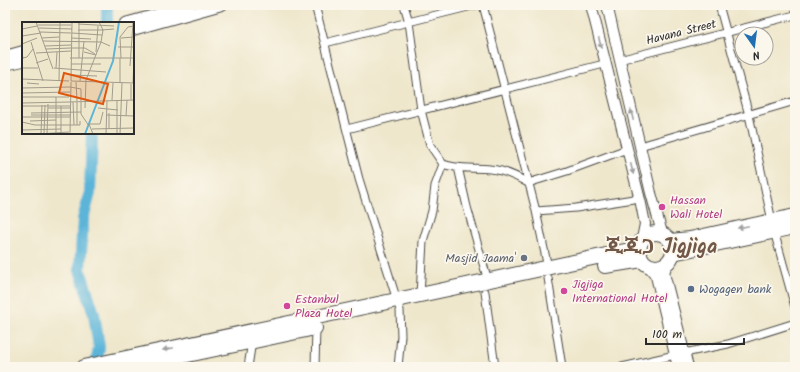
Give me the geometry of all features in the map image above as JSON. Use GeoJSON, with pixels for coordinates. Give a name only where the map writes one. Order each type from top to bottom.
{"type":"FeatureCollection","features":[{"type":"Feature","properties":{"kind":"highway"},"geometry":{"type":"LineString","coordinates":[[773,226],[795,216]]}},
{"type":"Feature","properties":{"kind":"highway"},"geometry":{"type":"LineString","coordinates":[[643,253],[656,267],[668,248],[773,226],[795,226]]}},
{"type":"Feature","properties":{"kind":"highway"},"geometry":{"type":"LineString","coordinates":[[643,253],[650,233],[668,248]]}},
{"type":"Feature","properties":{"kind":"highway"},"geometry":{"type":"LineString","coordinates":[[129,362],[643,253]]}},
{"type":"Feature","properties":{"kind":"highway"},"geometry":{"type":"LineString","coordinates":[[84,367],[129,362],[252,341],[316,328],[398,305],[420,296],[487,286]]}},
{"type":"Feature","properties":{"kind":"main road"},"geometry":{"type":"LineString","coordinates":[[138,26],[190,5]]}},
{"type":"Feature","properties":{"kind":"main road"},"geometry":{"type":"LineString","coordinates":[[138,26],[222,5]]}},
{"type":"Feature","properties":{"kind":"main road"},"geometry":{"type":"LineString","coordinates":[[591,5],[604,64],[640,198],[645,224],[643,253],[656,276],[680,354],[688,367]]}},
{"type":"Feature","properties":{"kind":"main road"},"geometry":{"type":"LineString","coordinates":[[607,5],[640,146],[668,248],[664,273],[680,354],[678,367]]}},
{"type":"Feature","properties":{"kind":"main road"},"geometry":{"type":"LineString","coordinates":[[5,56],[22,51]]}},
{"type":"Feature","properties":{"kind":"main road"},"geometry":{"type":"LineString","coordinates":[[5,65],[22,60]]}},
{"type":"Feature","properties":{"kind":"street"},"geometry":{"type":"LineString","coordinates":[[315,5],[359,179],[398,305],[401,336],[398,367]]}},
{"type":"Feature","properties":{"kind":"street"},"geometry":{"type":"LineString","coordinates":[[404,5],[409,22],[421,110],[430,145],[443,164],[458,167],[492,169],[506,172],[528,183],[567,171],[627,149]]}},
{"type":"Feature","properties":{"kind":"street"},"geometry":{"type":"LineString","coordinates":[[325,43],[476,5]]}},
{"type":"Feature","properties":{"kind":"street"},"geometry":{"type":"LineString","coordinates":[[483,5],[536,211],[548,273],[562,367]]}},
{"type":"Feature","properties":{"kind":"street"},"geometry":{"type":"LineString","coordinates":[[720,5],[749,115],[773,226],[795,307]]}},
{"type":"Feature","properties":{"kind":"street","name":"Havana Street"},"geometry":{"type":"LineString","coordinates":[[619,60],[795,15]]}},
{"type":"Feature","properties":{"kind":"street"},"geometry":{"type":"LineString","coordinates":[[347,129],[604,64]]}},
{"type":"Feature","properties":{"kind":"street"},"geometry":{"type":"LineString","coordinates":[[640,146],[795,101]]}},
{"type":"Feature","properties":{"kind":"street"},"geometry":{"type":"LineString","coordinates":[[420,296],[423,241],[432,211],[435,186],[443,164]]}},
{"type":"Feature","properties":{"kind":"street"},"geometry":{"type":"LineString","coordinates":[[458,167],[487,286],[494,367]]}},
{"type":"Feature","properties":{"kind":"street"},"geometry":{"type":"LineString","coordinates":[[536,211],[576,208],[640,198]]}},
{"type":"Feature","properties":{"kind":"street"},"geometry":{"type":"LineString","coordinates":[[622,367],[728,344],[795,323]]}},
{"type":"Feature","properties":{"kind":"street"},"geometry":{"type":"LineString","coordinates":[[315,367],[316,328]]}},
{"type":"Feature","properties":{"kind":"street"},"geometry":{"type":"LineString","coordinates":[[248,367],[252,341]]}},
{"type":"Feature","properties":{"kind":"waterway"},"geometry":{"type":"LineString","coordinates":[[107,5],[107,22]]}},
{"type":"Feature","properties":{"kind":"waterway"},"geometry":{"type":"LineString","coordinates":[[92,134],[90,193],[83,219],[80,270],[94,314],[99,347],[96,367]]}},
{"type":"Feature","properties":{"kind":"place","name":"Hassan Wali Hotel"},"geometry":{"type":"Point","coordinates":[662,207]}},
{"type":"Feature","properties":{"kind":"place","name":"Masjid Jaama'"},"geometry":{"type":"Point","coordinates":[524,258]}},
{"type":"Feature","properties":{"kind":"place","name":"Wogagen bank"},"geometry":{"type":"Point","coordinates":[691,289]}},
{"type":"Feature","properties":{"kind":"place","name":"Jigjiga International Hotel"},"geometry":{"type":"Point","coordinates":[564,291]}},
{"type":"Feature","properties":{"kind":"place","name":"Estanbul Plaza Hotel"},"geometry":{"type":"Point","coordinates":[287,306]}},
{"type":"Feature","properties":{"kind":"district","name":"ጂጂጋ Jigjiga"},"geometry":{"type":"Point","coordinates":[661,246]}}]}
